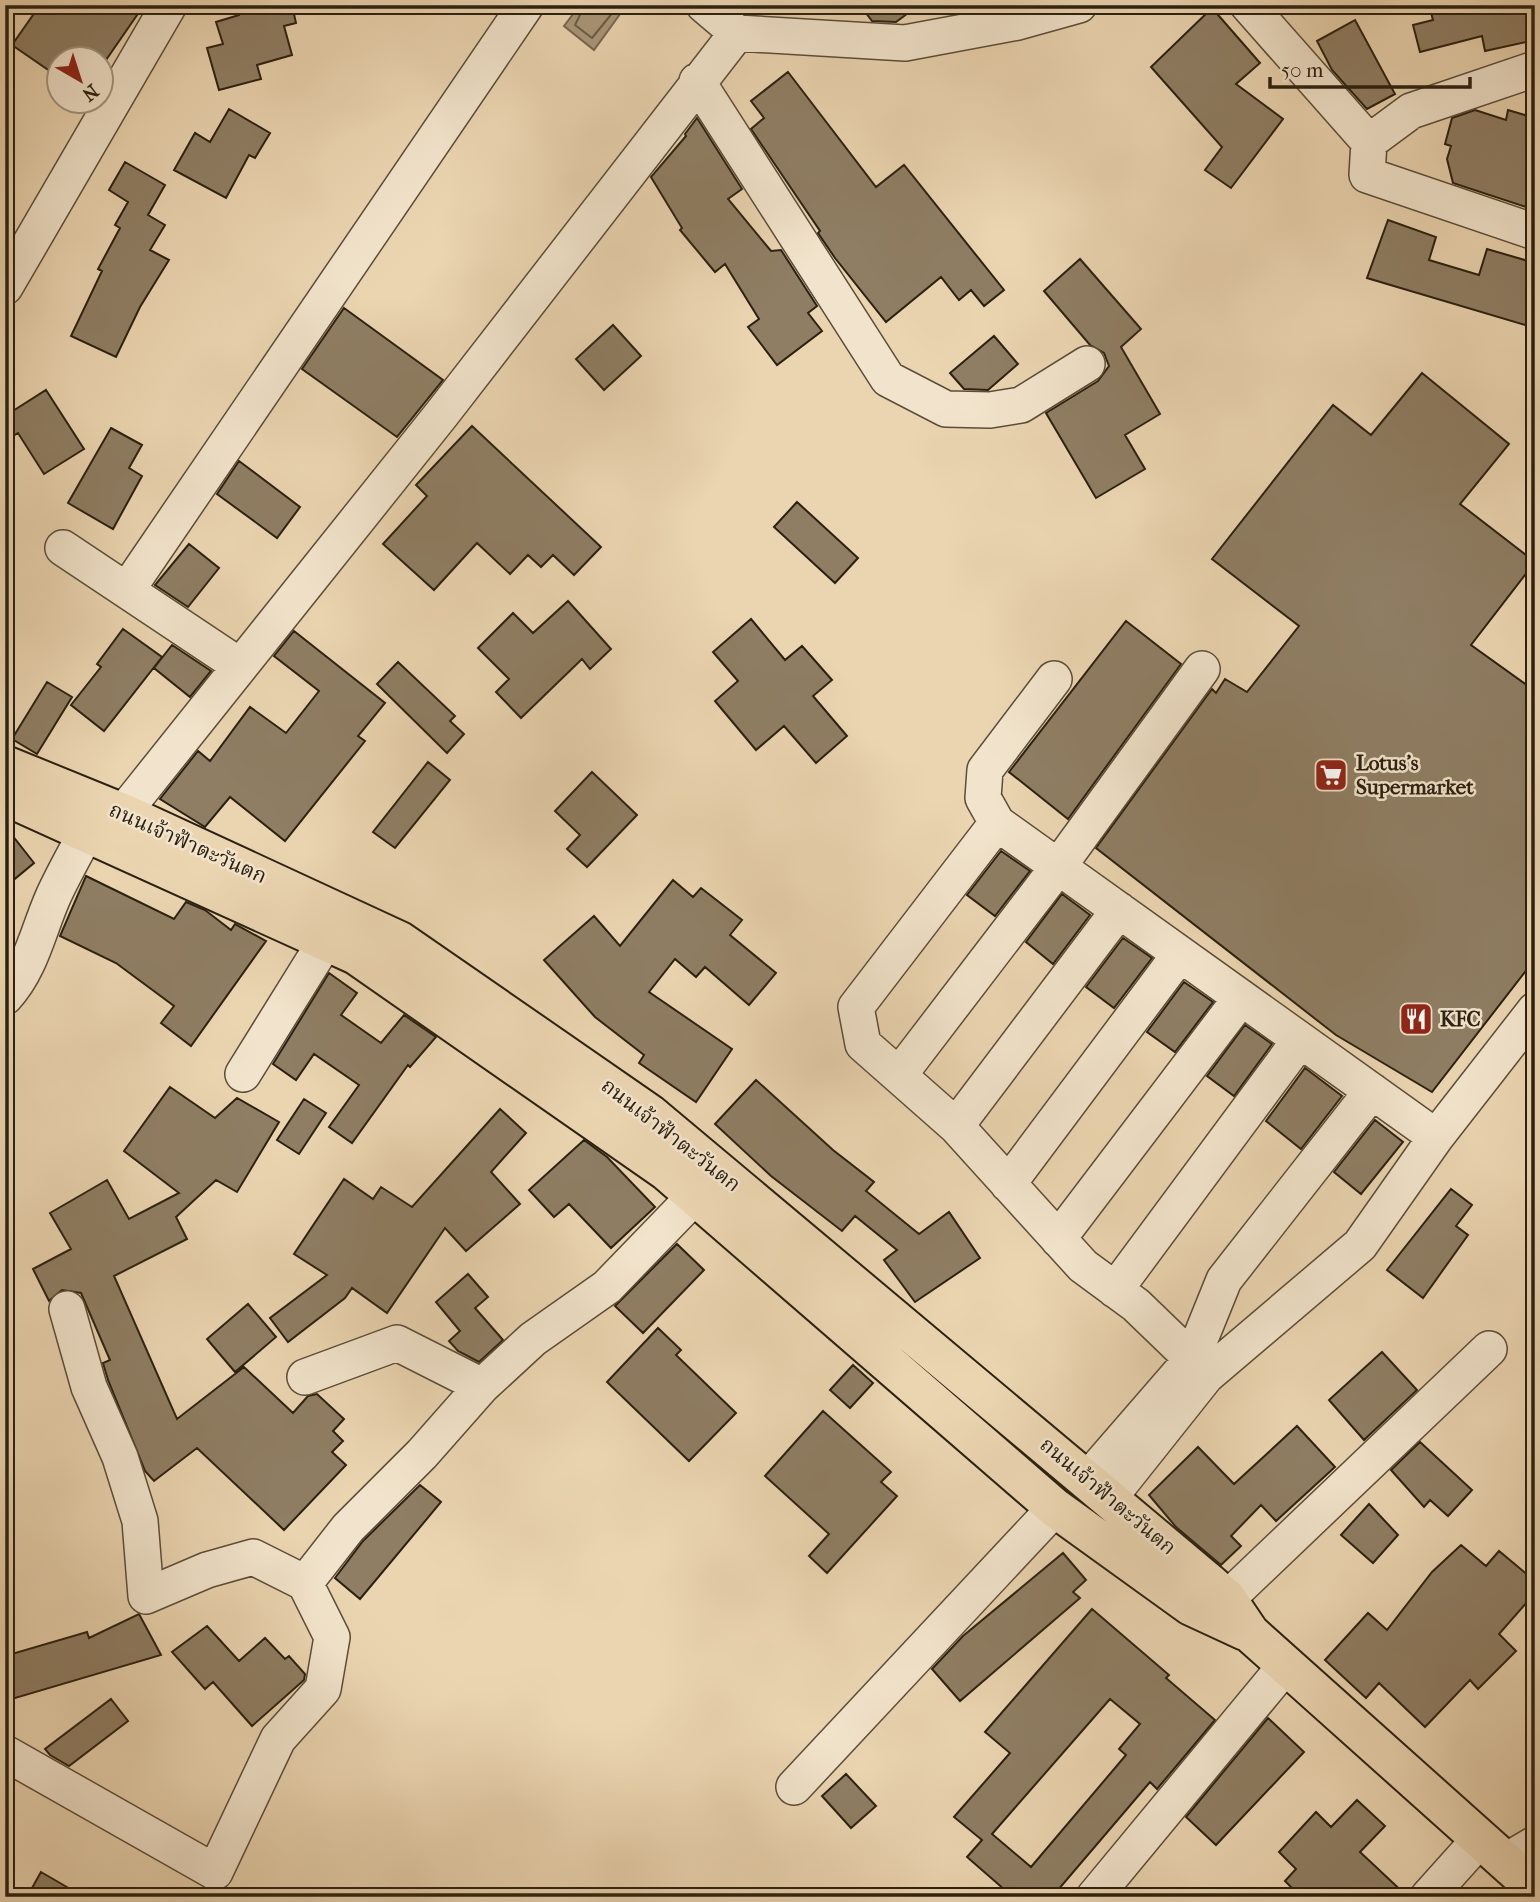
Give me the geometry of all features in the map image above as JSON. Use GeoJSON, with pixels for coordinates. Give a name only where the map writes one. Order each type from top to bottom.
{"type":"FeatureCollection","features":[{"type":"Feature","properties":{"kind":"main road","name":"ถนนเจ้าฟ้าตะวันตก"},"geometry":{"type":"LineString","coordinates":[[5,765],[123,813],[400,941],[650,1114],[1099,1488],[1227,1599],[1250,1633],[1507,1848],[1535,1888]]}},
{"type":"Feature","properties":{"kind":"main road","name":"ถนนเจ้าฟ้าตะวันตก"},"geometry":{"type":"LineString","coordinates":[[5,796],[356,956],[666,1171],[1055,1508],[1191,1606],[1250,1633]]}},
{"type":"Feature","properties":{"kind":"street"},"geometry":{"type":"LineString","coordinates":[[5,287],[169,5]]}},
{"type":"Feature","properties":{"kind":"street"},"geometry":{"type":"LineString","coordinates":[[127,590],[526,5]]}},
{"type":"Feature","properties":{"kind":"street"},"geometry":{"type":"LineString","coordinates":[[704,5],[737,33],[905,43],[1017,22],[1079,5]]}},
{"type":"Feature","properties":{"kind":"street"},"geometry":{"type":"LineString","coordinates":[[1248,5],[1369,142],[1367,175],[1535,232]]}},
{"type":"Feature","properties":{"kind":"street"},"geometry":{"type":"LineString","coordinates":[[123,813],[449,404],[697,81],[737,33]]}},
{"type":"Feature","properties":{"kind":"street"},"geometry":{"type":"LineString","coordinates":[[1369,142],[1411,111],[1535,68]]}},
{"type":"Feature","properties":{"kind":"street"},"geometry":{"type":"LineString","coordinates":[[697,81],[888,379],[946,409],[990,410],[1021,405],[1087,364]]}},
{"type":"Feature","properties":{"kind":"street"},"geometry":{"type":"LineString","coordinates":[[63,548],[240,666]]}},
{"type":"Feature","properties":{"kind":"street"},"geometry":{"type":"LineString","coordinates":[[899,1075],[1058,867],[1202,669]]}},
{"type":"Feature","properties":{"kind":"street"},"geometry":{"type":"LineString","coordinates":[[1054,679],[985,771],[983,799],[997,823],[1436,1137]]}},
{"type":"Feature","properties":{"kind":"street"},"geometry":{"type":"LineString","coordinates":[[997,823],[856,1007],[863,1044],[956,1126],[1083,1266],[1115,1290],[1192,1359]]}},
{"type":"Feature","properties":{"kind":"street"},"geometry":{"type":"LineString","coordinates":[[5,997],[15,986],[30,958],[53,898],[86,833]]}},
{"type":"Feature","properties":{"kind":"street"},"geometry":{"type":"LineString","coordinates":[[956,1126],[1119,910]]}},
{"type":"Feature","properties":{"kind":"street"},"geometry":{"type":"LineString","coordinates":[[243,1074],[325,942]]}},
{"type":"Feature","properties":{"kind":"street"},"geometry":{"type":"LineString","coordinates":[[1008,1184],[1180,954]]}},
{"type":"Feature","properties":{"kind":"street"},"geometry":{"type":"LineString","coordinates":[[1058,1239],[1241,998]]}},
{"type":"Feature","properties":{"kind":"street"},"geometry":{"type":"LineString","coordinates":[[1099,1488],[1206,1376],[1360,1245],[1436,1137],[1535,1010]]}},
{"type":"Feature","properties":{"kind":"street"},"geometry":{"type":"LineString","coordinates":[[1115,1290],[1300,1040]]}},
{"type":"Feature","properties":{"kind":"street"},"geometry":{"type":"LineString","coordinates":[[1099,1488],[1192,1359],[1224,1280],[1372,1091]]}},
{"type":"Feature","properties":{"kind":"street"},"geometry":{"type":"LineString","coordinates":[[305,1583],[348,1528],[422,1454],[482,1386],[533,1339],[607,1287],[695,1196]]}},
{"type":"Feature","properties":{"kind":"street"},"geometry":{"type":"LineString","coordinates":[[5,1753],[215,1872],[278,1739],[323,1689],[332,1637],[305,1583],[253,1556],[207,1570],[146,1596],[140,1521],[120,1457],[89,1387],[67,1309]]}},
{"type":"Feature","properties":{"kind":"street"},"geometry":{"type":"LineString","coordinates":[[305,1377],[397,1343],[482,1386]]}},
{"type":"Feature","properties":{"kind":"street"},"geometry":{"type":"LineString","coordinates":[[1227,1599],[1489,1349]]}},
{"type":"Feature","properties":{"kind":"street"},"geometry":{"type":"LineString","coordinates":[[794,1787],[1055,1508]]}},
{"type":"Feature","properties":{"kind":"street"},"geometry":{"type":"LineString","coordinates":[[1094,1897],[1286,1665]]}},
{"type":"Feature","properties":{"kind":"street"},"geometry":{"type":"LineString","coordinates":[[1428,1897],[1507,1848]]}},
{"type":"Feature","properties":{"kind":"water"},"geometry":{"type":"Polygon","coordinates":[[[580,5],[617,5],[623,10],[594,50],[564,26],[580,5]]]}},
{"type":"Feature","properties":{"kind":"building"},"geometry":{"type":"Polygon","coordinates":[[[40,5],[144,5],[116,46],[46,46],[46,68],[12,45],[40,5]]]}},
{"type":"Feature","properties":{"kind":"building"},"geometry":{"type":"Polygon","coordinates":[[[236,5],[292,5],[296,23],[284,26],[292,55],[257,65],[261,79],[219,90],[207,48],[223,44],[216,22],[239,15],[236,5]]]}},
{"type":"Feature","properties":{"kind":"building"},"geometry":{"type":"Polygon","coordinates":[[[860,5],[919,5],[896,22],[872,21],[860,5]]]}},
{"type":"Feature","properties":{"kind":"building"},"geometry":{"type":"Polygon","coordinates":[[[1429,5],[1535,5],[1535,40],[1485,51],[1482,36],[1420,52],[1413,25],[1433,20],[1429,5]]]}},
{"type":"Feature","properties":{"kind":"building"},"geometry":{"type":"Polygon","coordinates":[[[1212,8],[1260,63],[1236,84],[1283,119],[1231,188],[1205,170],[1222,147],[1151,67],[1212,8]]]}},
{"type":"Feature","properties":{"kind":"building"},"geometry":{"type":"Polygon","coordinates":[[[1355,20],[1395,94],[1367,109],[1332,70],[1317,41],[1355,20]]]}},
{"type":"Feature","properties":{"kind":"building"},"geometry":{"type":"Polygon","coordinates":[[[788,72],[876,187],[904,165],[1004,290],[984,306],[971,290],[959,300],[941,277],[886,322],[835,258],[818,233],[820,231],[751,129],[764,118],[751,101],[788,72]]]}},
{"type":"Feature","properties":{"kind":"building"},"geometry":{"type":"Polygon","coordinates":[[[229,109],[270,133],[255,158],[249,155],[226,198],[174,170],[195,133],[210,142],[229,109]]]}},
{"type":"Feature","properties":{"kind":"building"},"geometry":{"type":"Polygon","coordinates":[[[1475,110],[1506,120],[1508,110],[1535,118],[1535,210],[1453,183],[1447,159],[1451,146],[1445,144],[1452,118],[1475,110]]]}},
{"type":"Feature","properties":{"kind":"building"},"geometry":{"type":"Polygon","coordinates":[[[697,118],[742,189],[728,199],[771,251],[781,250],[817,306],[808,313],[822,331],[777,365],[748,327],[759,319],[725,264],[715,272],[680,230],[682,228],[651,177],[686,136],[697,118]]]}},
{"type":"Feature","properties":{"kind":"building"},"geometry":{"type":"Polygon","coordinates":[[[125,162],[165,185],[148,215],[165,225],[150,250],[169,260],[140,307],[116,357],[71,336],[102,271],[98,269],[120,228],[115,225],[128,202],[109,190],[125,162]]]}},
{"type":"Feature","properties":{"kind":"building"},"geometry":{"type":"Polygon","coordinates":[[[1388,220],[1436,237],[1429,260],[1479,275],[1487,249],[1535,263],[1535,328],[1367,278],[1388,220]]]}},
{"type":"Feature","properties":{"kind":"building"},"geometry":{"type":"Polygon","coordinates":[[[1080,259],[1141,329],[1121,347],[1160,414],[1125,435],[1145,469],[1096,498],[1046,413],[1098,381],[1109,366],[1104,353],[1090,345],[1044,291],[1080,259]]]}},
{"type":"Feature","properties":{"kind":"building"},"geometry":{"type":"Polygon","coordinates":[[[344,308],[443,380],[397,437],[302,369],[344,308]]]}},
{"type":"Feature","properties":{"kind":"building"},"geometry":{"type":"Polygon","coordinates":[[[613,325],[641,356],[604,390],[576,359],[613,325]]]}},
{"type":"Feature","properties":{"kind":"building"},"geometry":{"type":"Polygon","coordinates":[[[994,336],[1018,364],[988,390],[964,389],[950,373],[994,336]]]}},
{"type":"Feature","properties":{"kind":"building","name":"Lotus's Supermarket"},"geometry":{"type":"Polygon","coordinates":[[[1422,373],[1509,444],[1460,504],[1535,562],[1471,645],[1535,691],[1535,959],[1432,1092],[1336,1035],[1096,848],[1212,689],[1216,693],[1225,679],[1247,692],[1299,626],[1212,559],[1333,405],[1371,435],[1422,373]]]}},
{"type":"Feature","properties":{"kind":"building"},"geometry":{"type":"Polygon","coordinates":[[[46,390],[84,449],[44,474],[18,433],[5,441],[5,416],[46,390]]]}},
{"type":"Feature","properties":{"kind":"building"},"geometry":{"type":"Polygon","coordinates":[[[472,426],[601,547],[574,575],[553,555],[541,567],[528,555],[510,574],[477,543],[434,590],[383,544],[427,496],[416,485],[472,426]]]}},
{"type":"Feature","properties":{"kind":"building"},"geometry":{"type":"Polygon","coordinates":[[[111,428],[142,445],[129,468],[142,476],[113,529],[68,503],[111,428]]]}},
{"type":"Feature","properties":{"kind":"building"},"geometry":{"type":"Polygon","coordinates":[[[239,461],[300,507],[277,538],[217,494],[239,461]]]}},
{"type":"Feature","properties":{"kind":"building"},"geometry":{"type":"Polygon","coordinates":[[[797,502],[858,558],[835,583],[774,527],[797,502]]]}},
{"type":"Feature","properties":{"kind":"building"},"geometry":{"type":"Polygon","coordinates":[[[189,544],[219,568],[188,607],[155,585],[189,544]]]}},
{"type":"Feature","properties":{"kind":"building"},"geometry":{"type":"Polygon","coordinates":[[[568,601],[611,649],[590,669],[582,659],[521,718],[496,692],[509,679],[478,648],[513,613],[533,633],[568,601]]]}},
{"type":"Feature","properties":{"kind":"building"},"geometry":{"type":"Polygon","coordinates":[[[751,619],[785,660],[802,646],[832,680],[813,696],[847,736],[816,763],[784,726],[756,750],[715,701],[738,681],[713,652],[751,619]]]}},
{"type":"Feature","properties":{"kind":"building"},"geometry":{"type":"Polygon","coordinates":[[[1126,621],[1181,664],[1068,819],[1009,772],[1126,621]]]}},
{"type":"Feature","properties":{"kind":"building"},"geometry":{"type":"Polygon","coordinates":[[[123,629],[162,657],[104,731],[71,705],[101,667],[97,664],[123,629]]]}},
{"type":"Feature","properties":{"kind":"building"},"geometry":{"type":"Polygon","coordinates":[[[294,631],[385,703],[358,736],[365,741],[285,841],[230,797],[205,827],[160,799],[198,751],[210,761],[250,707],[286,733],[319,691],[274,656],[294,631]]]}},
{"type":"Feature","properties":{"kind":"building"},"geometry":{"type":"Polygon","coordinates":[[[172,645],[211,671],[190,697],[154,668],[172,645]]]}},
{"type":"Feature","properties":{"kind":"building"},"geometry":{"type":"Polygon","coordinates":[[[398,662],[455,716],[450,721],[464,734],[447,753],[377,684],[398,662]]]}},
{"type":"Feature","properties":{"kind":"building"},"geometry":{"type":"Polygon","coordinates":[[[47,682],[72,697],[37,754],[12,739],[47,682]]]}},
{"type":"Feature","properties":{"kind":"building"},"geometry":{"type":"Polygon","coordinates":[[[428,762],[450,780],[395,848],[373,832],[428,762]]]}},
{"type":"Feature","properties":{"kind":"building"},"geometry":{"type":"Polygon","coordinates":[[[592,772],[637,815],[587,867],[567,849],[580,835],[555,811],[592,772]]]}},
{"type":"Feature","properties":{"kind":"building"},"geometry":{"type":"Polygon","coordinates":[[[5,826],[34,863],[5,887],[5,826]]]}},
{"type":"Feature","properties":{"kind":"building"},"geometry":{"type":"Polygon","coordinates":[[[1001,851],[1030,871],[995,916],[967,895],[1001,851]]]}},
{"type":"Feature","properties":{"kind":"building"},"geometry":{"type":"Polygon","coordinates":[[[86,876],[174,919],[186,902],[205,910],[231,930],[235,924],[266,941],[191,1046],[161,1023],[174,1006],[116,963],[60,936],[86,876]]]}},
{"type":"Feature","properties":{"kind":"building"},"geometry":{"type":"Polygon","coordinates":[[[673,880],[693,897],[701,888],[742,920],[730,935],[776,973],[749,1005],[705,967],[696,977],[675,959],[649,992],[732,1049],[696,1102],[639,1063],[644,1055],[595,1017],[544,960],[594,916],[620,946],[673,880]]]}},
{"type":"Feature","properties":{"kind":"building"},"geometry":{"type":"Polygon","coordinates":[[[1062,894],[1090,915],[1053,964],[1026,942],[1062,894]]]}},
{"type":"Feature","properties":{"kind":"building"},"geometry":{"type":"Polygon","coordinates":[[[1123,938],[1152,958],[1114,1008],[1086,987],[1123,938]]]}},
{"type":"Feature","properties":{"kind":"building"},"geometry":{"type":"Polygon","coordinates":[[[329,973],[357,993],[341,1015],[381,1043],[404,1015],[436,1037],[410,1067],[408,1065],[352,1143],[329,1127],[359,1085],[314,1054],[296,1080],[273,1064],[329,973]]]}},
{"type":"Feature","properties":{"kind":"building"},"geometry":{"type":"Polygon","coordinates":[[[1184,982],[1213,1002],[1175,1052],[1147,1032],[1184,982]]]}},
{"type":"Feature","properties":{"kind":"building"},"geometry":{"type":"Polygon","coordinates":[[[1245,1025],[1272,1044],[1234,1096],[1207,1076],[1245,1025]]]}},
{"type":"Feature","properties":{"kind":"building"},"geometry":{"type":"Polygon","coordinates":[[[1305,1068],[1342,1096],[1301,1149],[1266,1121],[1305,1068]]]}},
{"type":"Feature","properties":{"kind":"building"},"geometry":{"type":"Polygon","coordinates":[[[756,1080],[833,1150],[874,1182],[866,1191],[919,1234],[949,1212],[980,1258],[915,1302],[884,1260],[897,1250],[855,1216],[842,1231],[771,1176],[715,1124],[756,1080]]]}},
{"type":"Feature","properties":{"kind":"building"},"geometry":{"type":"Polygon","coordinates":[[[170,1087],[215,1118],[237,1098],[279,1122],[237,1192],[216,1180],[176,1217],[187,1239],[114,1276],[177,1419],[244,1367],[293,1413],[308,1396],[317,1394],[344,1419],[333,1431],[343,1441],[332,1452],[346,1465],[284,1530],[197,1448],[154,1481],[145,1471],[108,1380],[103,1363],[110,1360],[81,1293],[62,1290],[49,1301],[33,1269],[71,1249],[50,1213],[107,1180],[129,1219],[179,1193],[124,1151],[170,1087]]]}},
{"type":"Feature","properties":{"kind":"building"},"geometry":{"type":"Polygon","coordinates":[[[304,1099],[326,1113],[299,1154],[277,1140],[304,1099]]]}},
{"type":"Feature","properties":{"kind":"building"},"geometry":{"type":"Polygon","coordinates":[[[500,1109],[526,1133],[491,1172],[520,1204],[466,1251],[445,1228],[387,1313],[352,1288],[345,1298],[288,1342],[270,1318],[327,1275],[294,1254],[344,1179],[373,1199],[381,1187],[412,1207],[500,1109]]]}},
{"type":"Feature","properties":{"kind":"building"},"geometry":{"type":"Polygon","coordinates":[[[1375,1120],[1403,1142],[1361,1194],[1334,1172],[1375,1120]]]}},
{"type":"Feature","properties":{"kind":"building"},"geometry":{"type":"Polygon","coordinates":[[[584,1140],[607,1157],[655,1207],[611,1248],[569,1204],[554,1217],[529,1190],[584,1140]]]}},
{"type":"Feature","properties":{"kind":"building"},"geometry":{"type":"Polygon","coordinates":[[[1451,1189],[1472,1205],[1456,1226],[1468,1235],[1423,1298],[1387,1270],[1451,1189]]]}},
{"type":"Feature","properties":{"kind":"building"},"geometry":{"type":"Polygon","coordinates":[[[677,1244],[704,1270],[643,1333],[615,1306],[677,1244]]]}},
{"type":"Feature","properties":{"kind":"building"},"geometry":{"type":"Polygon","coordinates":[[[468,1274],[488,1297],[475,1308],[503,1340],[479,1362],[458,1351],[449,1341],[460,1331],[436,1302],[468,1274]]]}},
{"type":"Feature","properties":{"kind":"building"},"geometry":{"type":"Polygon","coordinates":[[[248,1304],[276,1337],[235,1372],[207,1339],[248,1304]]]}},
{"type":"Feature","properties":{"kind":"building"},"geometry":{"type":"Polygon","coordinates":[[[658,1328],[681,1350],[676,1355],[736,1413],[689,1461],[607,1382],[658,1328]]]}},
{"type":"Feature","properties":{"kind":"building"},"geometry":{"type":"Polygon","coordinates":[[[1382,1352],[1417,1390],[1364,1440],[1329,1400],[1382,1352]]]}},
{"type":"Feature","properties":{"kind":"building"},"geometry":{"type":"Polygon","coordinates":[[[853,1365],[873,1383],[850,1408],[830,1390],[853,1365]]]}},
{"type":"Feature","properties":{"kind":"building"},"geometry":{"type":"Polygon","coordinates":[[[823,1411],[891,1472],[881,1482],[897,1496],[827,1573],[809,1556],[829,1534],[765,1476],[823,1411]]]}},
{"type":"Feature","properties":{"kind":"building"},"geometry":{"type":"Polygon","coordinates":[[[1297,1426],[1335,1467],[1276,1521],[1261,1505],[1231,1536],[1241,1546],[1221,1565],[1176,1527],[1149,1495],[1198,1447],[1234,1484],[1297,1426]]]}},
{"type":"Feature","properties":{"kind":"building"},"geometry":{"type":"Polygon","coordinates":[[[1420,1442],[1472,1490],[1448,1516],[1430,1500],[1424,1507],[1391,1470],[1420,1442]]]}},
{"type":"Feature","properties":{"kind":"building"},"geometry":{"type":"Polygon","coordinates":[[[420,1485],[441,1502],[360,1599],[335,1578],[363,1541],[420,1485]]]}},
{"type":"Feature","properties":{"kind":"building"},"geometry":{"type":"Polygon","coordinates":[[[1369,1504],[1398,1535],[1373,1563],[1341,1535],[1369,1504]]]}},
{"type":"Feature","properties":{"kind":"building"},"geometry":{"type":"Polygon","coordinates":[[[1461,1545],[1486,1566],[1499,1551],[1535,1581],[1535,1593],[1499,1634],[1516,1651],[1478,1689],[1470,1680],[1425,1727],[1379,1683],[1366,1698],[1325,1660],[1368,1613],[1387,1630],[1432,1572],[1461,1545]]]}},
{"type":"Feature","properties":{"kind":"building"},"geometry":{"type":"Polygon","coordinates":[[[1063,1553],[1086,1580],[1073,1592],[1080,1598],[960,1701],[932,1669],[963,1636],[1063,1553]]]}},
{"type":"Feature","properties":{"kind":"building"},"geometry":{"type":"Polygon","coordinates":[[[1092,1609],[1169,1675],[1166,1678],[1215,1720],[1157,1789],[1150,1782],[1052,1897],[1013,1897],[967,1857],[982,1840],[954,1817],[1010,1753],[985,1732],[1092,1609]],[[1110,1699],[992,1834],[1031,1867],[1126,1755],[1119,1749],[1140,1724],[1110,1699]]]}},
{"type":"Feature","properties":{"kind":"building"},"geometry":{"type":"Polygon","coordinates":[[[139,1614],[161,1655],[5,1701],[5,1656],[87,1632],[89,1638],[139,1614]]]}},
{"type":"Feature","properties":{"kind":"building"},"geometry":{"type":"Polygon","coordinates":[[[207,1626],[239,1661],[265,1638],[285,1659],[289,1656],[305,1674],[304,1680],[252,1726],[213,1682],[205,1689],[172,1652],[207,1626]]]}},
{"type":"Feature","properties":{"kind":"building"},"geometry":{"type":"Polygon","coordinates":[[[111,1699],[128,1721],[69,1766],[50,1755],[45,1749],[111,1699]]]}},
{"type":"Feature","properties":{"kind":"building"},"geometry":{"type":"Polygon","coordinates":[[[1268,1718],[1304,1752],[1216,1845],[1186,1817],[1268,1718]]]}},
{"type":"Feature","properties":{"kind":"building"},"geometry":{"type":"Polygon","coordinates":[[[846,1774],[876,1806],[851,1828],[822,1796],[846,1774]]]}},
{"type":"Feature","properties":{"kind":"building"},"geometry":{"type":"Polygon","coordinates":[[[1357,1800],[1385,1826],[1360,1852],[1408,1897],[1282,1897],[1291,1887],[1285,1881],[1296,1869],[1279,1852],[1316,1812],[1331,1827],[1357,1800]]]}},
{"type":"Feature","properties":{"kind":"building"},"geometry":{"type":"Polygon","coordinates":[[[41,1872],[84,1897],[27,1897],[41,1872]]]}},
{"type":"Feature","properties":{"kind":"place","name":"Lotus's Supermarket"},"geometry":{"type":"Point","coordinates":[1331,775]}},
{"type":"Feature","properties":{"kind":"place","name":"KFC"},"geometry":{"type":"Point","coordinates":[1416,1019]}}]}
